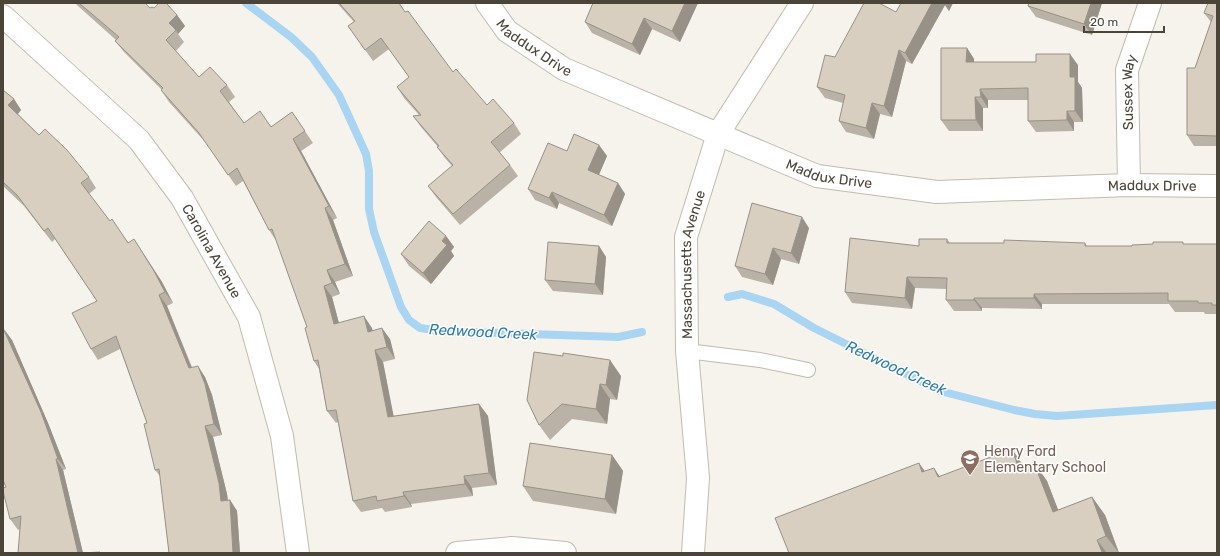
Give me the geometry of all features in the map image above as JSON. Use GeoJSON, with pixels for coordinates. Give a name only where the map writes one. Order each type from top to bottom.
{"type":"FeatureCollection","features":[{"type":"Feature","properties":{"kind":"street","name":"Maddux Drive"},"geometry":{"type":"LineString","coordinates":[[487,3],[507,31],[564,69],[817,176],[930,191],[1129,185],[1217,186]]}},
{"type":"Feature","properties":{"kind":"street","name":"Massachusetts Avenue"},"geometry":{"type":"LineString","coordinates":[[693,553],[698,478],[687,351],[686,237],[718,134],[802,3]]}},
{"type":"Feature","properties":{"kind":"street","name":"Sussex Way"},"geometry":{"type":"LineString","coordinates":[[1129,185],[1127,70],[1150,3]]}},
{"type":"Feature","properties":{"kind":"street","name":"Carolina Avenue"},"geometry":{"type":"LineString","coordinates":[[3,16],[139,140],[182,198],[249,316],[282,436],[298,553]]}},
{"type":"Feature","properties":{"kind":"street"},"geometry":{"type":"LineString","coordinates":[[457,553],[512,548],[565,553]]}},
{"type":"Feature","properties":{"kind":"lane"},"geometry":{"type":"LineString","coordinates":[[687,351],[760,360],[808,370]]}},
{"type":"Feature","properties":{"kind":"building"},"geometry":{"type":"Polygon","coordinates":[[[79,3],[145,3],[150,8],[154,8],[159,3],[166,3],[177,15],[169,23],[176,30],[166,40],[199,77],[210,67],[227,85],[220,91],[244,123],[260,111],[271,127],[292,112],[305,131],[293,139],[329,206],[325,208],[345,264],[327,270],[332,283],[324,286],[334,324],[364,316],[368,332],[382,328],[387,347],[375,350],[388,417],[479,404],[489,473],[464,476],[465,484],[403,492],[404,496],[377,501],[376,496],[353,501],[336,410],[327,411],[318,360],[314,361],[305,328],[307,327],[272,229],[269,230],[237,168],[228,175],[199,133],[161,90],[163,88],[115,41],[119,37],[79,3]]]}},
{"type":"Feature","properties":{"kind":"building"},"geometry":{"type":"Polygon","coordinates":[[[339,3],[399,3],[405,12],[408,11],[453,72],[456,69],[487,105],[493,99],[514,123],[491,142],[510,165],[453,214],[428,186],[453,165],[413,116],[421,115],[397,87],[409,77],[381,38],[365,50],[348,26],[355,21],[339,3]]]}},
{"type":"Feature","properties":{"kind":"building"},"geometry":{"type":"Polygon","coordinates":[[[593,3],[685,3],[672,31],[644,18],[632,44],[585,22],[593,3]]]}},
{"type":"Feature","properties":{"kind":"building"},"geometry":{"type":"Polygon","coordinates":[[[864,3],[879,3],[896,12],[901,3],[932,3],[905,53],[899,50],[884,106],[872,103],[866,128],[839,121],[845,95],[817,87],[825,55],[835,57],[864,3]]]}},
{"type":"Feature","properties":{"kind":"building"},"geometry":{"type":"Polygon","coordinates":[[[1029,3],[1091,3],[1084,24],[1028,6],[1029,3]]]}},
{"type":"Feature","properties":{"kind":"building"},"geometry":{"type":"Polygon","coordinates":[[[1208,3],[1217,3],[1217,136],[1187,135],[1187,68],[1195,68],[1213,16],[1204,13],[1208,3]]]}},
{"type":"Feature","properties":{"kind":"building"},"geometry":{"type":"Polygon","coordinates":[[[941,48],[967,48],[966,62],[1036,62],[1036,54],[1070,54],[1070,77],[1075,77],[1075,111],[1067,111],[1067,120],[1028,121],[1028,88],[980,89],[981,97],[975,97],[976,120],[941,120],[941,48]]]}},
{"type":"Feature","properties":{"kind":"building"},"geometry":{"type":"Polygon","coordinates":[[[3,90],[14,99],[8,105],[39,135],[45,129],[67,150],[89,177],[81,183],[110,221],[112,219],[128,243],[134,239],[165,292],[159,295],[189,368],[198,366],[205,384],[214,424],[205,426],[219,483],[221,501],[230,500],[233,553],[169,553],[159,469],[155,470],[144,424],[147,423],[116,336],[91,349],[72,313],[97,301],[48,228],[44,231],[17,195],[3,182],[3,90]]]}},
{"type":"Feature","properties":{"kind":"building"},"geometry":{"type":"Polygon","coordinates":[[[574,134],[599,145],[588,170],[618,183],[604,215],[552,192],[549,198],[528,189],[548,143],[567,151],[574,134]]]}},
{"type":"Feature","properties":{"kind":"building"},"geometry":{"type":"Polygon","coordinates":[[[752,203],[802,217],[791,253],[773,248],[765,274],[735,266],[752,203]]]}},
{"type":"Feature","properties":{"kind":"building"},"geometry":{"type":"Polygon","coordinates":[[[429,221],[446,236],[442,241],[447,245],[423,273],[401,254],[429,221]]]}},
{"type":"Feature","properties":{"kind":"building"},"geometry":{"type":"Polygon","coordinates":[[[850,238],[919,246],[919,239],[947,239],[947,243],[1004,243],[1004,240],[1085,243],[1085,246],[1132,246],[1153,244],[1153,242],[1217,244],[1217,305],[1212,305],[1212,303],[1198,303],[1198,301],[1168,301],[1168,293],[1034,294],[1034,298],[974,298],[974,300],[946,300],[947,278],[907,277],[905,298],[845,292],[850,238]]]}},
{"type":"Feature","properties":{"kind":"building"},"geometry":{"type":"Polygon","coordinates":[[[548,242],[599,246],[595,284],[545,280],[548,242]]]}},
{"type":"Feature","properties":{"kind":"building"},"geometry":{"type":"Polygon","coordinates":[[[3,328],[41,412],[58,459],[56,459],[78,553],[18,553],[21,516],[10,519],[3,491],[3,488],[6,487],[3,480],[3,328]]]}},
{"type":"Feature","properties":{"kind":"building"},"geometry":{"type":"Polygon","coordinates":[[[534,352],[563,356],[563,353],[610,360],[606,385],[600,384],[596,409],[562,404],[539,425],[527,400],[534,352]]]}},
{"type":"Feature","properties":{"kind":"building"},"geometry":{"type":"Polygon","coordinates":[[[530,443],[612,455],[605,499],[523,486],[530,443]]]}},
{"type":"Feature","properties":{"kind":"building"},"geometry":{"type":"Polygon","coordinates":[[[1012,449],[1019,469],[1034,463],[1053,512],[1092,497],[1106,536],[1097,540],[1102,552],[1101,553],[789,553],[775,518],[919,463],[922,472],[934,468],[938,477],[1012,449]]]}},
{"type":"Feature","properties":{"kind":"waterway","name":"Redwood Creek"},"geometry":{"type":"LineString","coordinates":[[246,3],[291,37],[312,57],[339,95],[366,154],[369,171],[369,209],[374,232],[401,307],[409,320],[420,328],[440,331],[618,337],[642,332]]}},
{"type":"Feature","properties":{"kind":"waterway","name":"Redwood Creek"},"geometry":{"type":"LineString","coordinates":[[728,297],[742,294],[774,304],[814,328],[940,391],[1014,410],[1057,416],[1217,405]]}},
{"type":"Feature","properties":{"kind":"place","name":"Henry Ford Elementary School"},"geometry":{"type":"Point","coordinates":[970,476]}}]}
